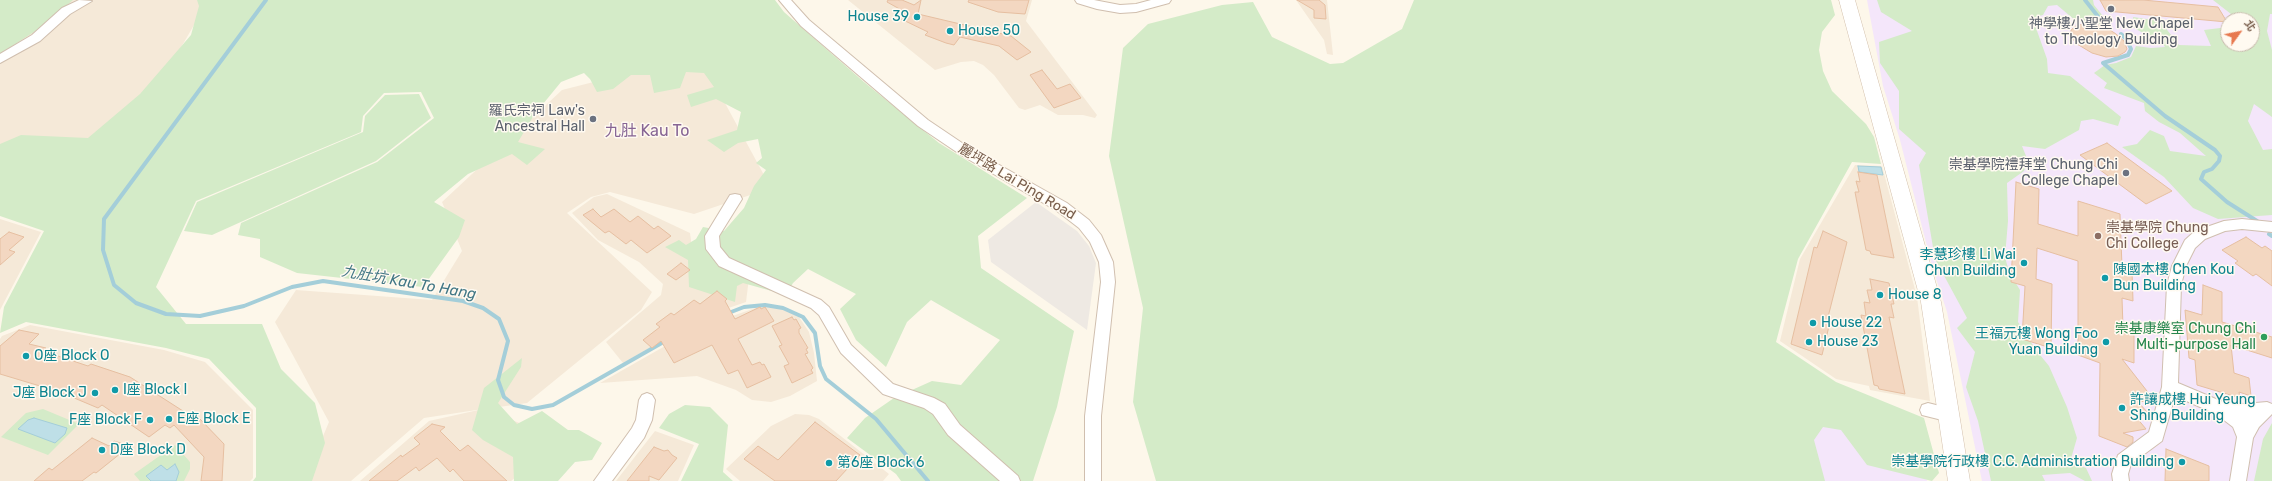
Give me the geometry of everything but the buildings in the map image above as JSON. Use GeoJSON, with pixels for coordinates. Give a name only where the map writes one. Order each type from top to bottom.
{"type":"FeatureCollection","features":[{"type":"Feature","properties":{"kind":"main road"},"geometry":{"type":"LineString","coordinates":[[1847,0],[1931,302],[1950,415],[1959,481]]}},
{"type":"Feature","properties":{"kind":"street","name":"麗坪路 Lai Ping Road"},"geometry":{"type":"LineString","coordinates":[[785,0],[805,23],[923,123],[966,152],[1062,207],[1084,224],[1096,239],[1106,262],[1108,282],[1093,416],[1093,481]]}},
{"type":"Feature","properties":{"kind":"street"},"geometry":{"type":"LineString","coordinates":[[1081,0],[1101,6],[1120,9],[1136,8],[1165,0]]}},
{"type":"Feature","properties":{"kind":"street"},"geometry":{"type":"LineString","coordinates":[[0,59],[36,38],[66,11],[86,1]]}},
{"type":"Feature","properties":{"kind":"street"},"geometry":{"type":"LineString","coordinates":[[735,198],[712,236],[713,249],[724,262],[816,304],[824,311],[846,349],[888,389],[929,403],[939,409],[954,430],[968,444],[1012,481]]}},
{"type":"Feature","properties":{"kind":"street"},"geometry":{"type":"LineString","coordinates":[[2121,481],[2120,474],[2124,460],[2156,436],[2170,387],[2174,285],[2179,266],[2190,244],[2200,234],[2224,226],[2242,224],[2272,227]]}},
{"type":"Feature","properties":{"kind":"street"},"geometry":{"type":"LineString","coordinates":[[2170,387],[2222,409],[2244,412],[2268,408]]}},
{"type":"Feature","properties":{"kind":"street"},"geometry":{"type":"LineString","coordinates":[[602,481],[638,433],[644,420],[647,400]]}},
{"type":"Feature","properties":{"kind":"street"},"geometry":{"type":"LineString","coordinates":[[2238,481],[2245,437],[2253,422],[2268,408]]}},
{"type":"Feature","properties":{"kind":"street"},"geometry":{"type":"LineString","coordinates":[[2222,409],[2239,423],[2245,437]]}},
{"type":"Feature","properties":{"kind":"street"},"geometry":{"type":"LineString","coordinates":[[1928,410],[1950,415]]}},
{"type":"Feature","properties":{"kind":"shaded area"},"geometry":{"type":"Polygon","coordinates":[[[21,0],[208,1],[144,111],[0,183],[0,21],[21,0]]]}},
{"type":"Feature","properties":{"kind":"shaded area"},"geometry":{"type":"Polygon","coordinates":[[[848,0],[1032,0],[1026,21],[1097,115],[1095,118],[1083,115],[1058,115],[1040,105],[1025,110],[1019,108],[994,75],[983,65],[974,61],[961,62],[935,70],[848,0]]]}},
{"type":"Feature","properties":{"kind":"shaded area"},"geometry":{"type":"Polygon","coordinates":[[[1296,0],[1327,0],[1333,55],[1327,54],[1324,40],[1296,0]]]}},
{"type":"Feature","properties":{"kind":"shaded area","name":"崇基學院 Chung Chi College"},"geometry":{"type":"Polygon","coordinates":[[[1867,0],[2272,0],[2272,481],[1982,481],[1947,312],[1932,266],[1900,140],[1883,86],[1867,0]]]}},
{"type":"Feature","properties":{"kind":"shaded area"},"geometry":{"type":"Polygon","coordinates":[[[706,68],[771,188],[694,214],[610,192],[591,197],[567,213],[652,292],[641,310],[527,403],[485,409],[539,431],[542,457],[511,481],[360,481],[429,421],[483,409],[424,418],[351,481],[304,481],[329,422],[275,322],[296,290],[432,300],[462,251],[442,202],[562,90],[641,70],[706,68]]]}},
{"type":"Feature","properties":{"kind":"shaded area"},"geometry":{"type":"Polygon","coordinates":[[[1855,165],[1882,166],[1917,297],[1930,401],[1870,390],[1869,386],[1836,379],[1780,341],[1800,259],[1855,165]]]}},
{"type":"Feature","properties":{"kind":"shaded area"},"geometry":{"type":"Polygon","coordinates":[[[607,194],[690,233],[693,255],[749,278],[746,302],[708,315],[623,363],[606,342],[661,295],[663,284],[639,262],[598,240],[572,213],[594,197],[607,194]]]}},
{"type":"Feature","properties":{"kind":"shaded area"},"geometry":{"type":"Polygon","coordinates":[[[1036,202],[1077,231],[1089,246],[1096,263],[1087,330],[991,262],[988,240],[1036,202]]]}},
{"type":"Feature","properties":{"kind":"shaded area"},"geometry":{"type":"Polygon","coordinates":[[[0,219],[41,232],[0,310],[0,219]]]}},
{"type":"Feature","properties":{"kind":"shaded area"},"geometry":{"type":"Polygon","coordinates":[[[767,304],[797,314],[809,332],[814,353],[817,381],[790,396],[771,402],[752,400],[736,390],[697,376],[600,383],[695,329],[767,304]]]}},
{"type":"Feature","properties":{"kind":"shaded area"},"geometry":{"type":"Polygon","coordinates":[[[30,325],[164,350],[205,362],[253,410],[253,478],[250,481],[0,481],[0,339],[2,336],[30,325]]]}},
{"type":"Feature","properties":{"kind":"shaded area"},"geometry":{"type":"Polygon","coordinates":[[[795,414],[809,415],[819,419],[889,474],[883,481],[740,481],[726,469],[771,426],[795,414]]]}},
{"type":"Feature","properties":{"kind":"shaded area"},"geometry":{"type":"Polygon","coordinates":[[[1806,417],[1916,435],[1927,481],[1817,481],[1806,417]]]}},
{"type":"Feature","properties":{"kind":"shaded area"},"geometry":{"type":"Polygon","coordinates":[[[655,431],[694,445],[678,481],[616,481],[655,431]]]}},
{"type":"Feature","properties":{"kind":"green space"},"geometry":{"type":"Polygon","coordinates":[[[0,0],[73,0],[43,26],[0,54],[0,0]]]}},
{"type":"Feature","properties":{"kind":"green space"},"geometry":{"type":"Polygon","coordinates":[[[197,0],[775,0],[784,12],[864,82],[939,143],[1027,198],[978,236],[981,268],[1074,331],[1057,407],[1033,481],[901,481],[896,474],[847,438],[865,418],[894,398],[932,381],[961,385],[1000,340],[931,300],[907,322],[886,367],[856,340],[840,309],[856,294],[808,269],[793,283],[786,295],[743,283],[737,286],[735,302],[689,287],[688,260],[665,247],[679,240],[686,245],[696,239],[703,227],[724,231],[744,208],[754,186],[766,170],[756,163],[762,158],[758,139],[738,143],[724,152],[707,140],[737,130],[741,112],[716,99],[691,107],[687,95],[714,87],[704,73],[686,72],[680,88],[654,93],[650,75],[631,75],[613,89],[597,92],[590,79],[584,73],[561,82],[534,115],[518,142],[545,149],[527,165],[512,154],[468,174],[434,202],[465,220],[459,237],[423,287],[297,273],[260,257],[260,239],[238,235],[241,223],[377,162],[434,118],[421,92],[384,93],[363,116],[361,132],[196,201],[156,287],[186,324],[262,324],[281,369],[315,403],[325,443],[312,481],[253,481],[256,477],[256,408],[209,359],[166,348],[26,322],[0,333],[4,307],[44,231],[0,216],[0,144],[21,135],[88,138],[140,94],[191,35],[199,6],[197,0]]]}},
{"type":"Feature","properties":{"kind":"green space"},"geometry":{"type":"Polygon","coordinates":[[[1414,0],[1831,0],[1835,15],[1822,32],[1819,50],[1823,71],[1832,91],[1866,124],[1874,137],[1881,164],[1852,162],[1798,259],[1776,342],[1836,382],[1924,418],[1939,473],[1932,481],[1867,465],[1841,430],[1823,427],[1814,440],[1825,481],[1156,481],[1133,402],[1143,308],[1109,156],[1123,48],[1148,24],[1222,5],[1253,2],[1272,37],[1330,64],[1343,63],[1402,29],[1414,0]]]}},
{"type":"Feature","properties":{"kind":"green space"},"geometry":{"type":"Polygon","coordinates":[[[1877,0],[2093,0],[2094,5],[2111,26],[2076,21],[2057,5],[2048,6],[2043,15],[2028,19],[2036,28],[2047,59],[2048,73],[2070,76],[2121,117],[2118,126],[2093,119],[2081,121],[2079,130],[2045,149],[2022,146],[2028,161],[2024,171],[2007,183],[2008,221],[2005,257],[2009,272],[2020,290],[2018,322],[2036,350],[2049,366],[2067,407],[2077,438],[2070,462],[2086,468],[2092,481],[2085,481],[2070,473],[2042,475],[2045,481],[1991,481],[1978,421],[1966,387],[1975,352],[1957,328],[1967,318],[1935,259],[1919,165],[1926,153],[1899,129],[1899,91],[1880,63],[1879,42],[1912,31],[1881,12],[1877,0]]]}},
{"type":"Feature","properties":{"kind":"green space"},"geometry":{"type":"Polygon","coordinates":[[[2213,0],[2272,0],[2272,14],[2270,14],[2267,31],[2272,50],[2272,117],[2254,104],[2248,121],[2263,150],[2272,149],[2272,215],[2218,219],[2193,208],[2164,177],[2122,147],[2137,144],[2150,130],[2164,136],[2170,151],[2206,156],[2180,133],[2159,122],[2145,111],[2144,103],[2104,88],[2107,83],[2094,73],[2105,65],[2116,63],[2131,57],[2136,46],[2151,48],[2165,47],[2163,44],[2134,28],[2133,17],[2160,21],[2179,45],[2211,46],[2204,30],[2220,28],[2220,52],[2260,52],[2260,12],[2228,12],[2213,0]]]}},
{"type":"Feature","properties":{"kind":"green space"},"geometry":{"type":"Polygon","coordinates":[[[419,94],[431,118],[376,161],[212,235],[184,231],[197,202],[363,132],[365,116],[385,95],[419,94]]]}},
{"type":"Feature","properties":{"kind":"green space"},"geometry":{"type":"Polygon","coordinates":[[[522,358],[521,367],[498,403],[517,424],[542,411],[568,430],[579,430],[602,443],[592,460],[575,462],[558,481],[514,481],[513,457],[483,440],[472,430],[484,388],[522,358]]]}},
{"type":"Feature","properties":{"kind":"green space"},"geometry":{"type":"Polygon","coordinates":[[[685,405],[710,407],[728,425],[723,472],[733,481],[681,481],[699,444],[659,428],[669,414],[685,405]]]}},
{"type":"Feature","properties":{"kind":"green space"},"geometry":{"type":"Polygon","coordinates":[[[43,409],[79,424],[48,455],[1,437],[26,413],[43,409]]]}},
{"type":"Feature","properties":{"kind":"green space"},"geometry":{"type":"Polygon","coordinates":[[[2272,423],[2272,481],[2254,481],[2263,439],[2272,423]]]}},
{"type":"Feature","properties":{"kind":"green space"},"geometry":{"type":"Polygon","coordinates":[[[175,445],[190,462],[190,469],[184,481],[140,481],[134,474],[175,445]]]}},
{"type":"Feature","properties":{"kind":"water"},"geometry":{"type":"Polygon","coordinates":[[[1858,166],[1881,167],[1883,175],[1859,172],[1858,166]]]}},
{"type":"Feature","properties":{"kind":"water"},"geometry":{"type":"Polygon","coordinates":[[[34,418],[67,428],[65,434],[55,443],[18,429],[28,420],[34,418]]]}},
{"type":"Feature","properties":{"kind":"water"},"geometry":{"type":"Polygon","coordinates":[[[175,464],[179,472],[176,481],[151,481],[146,476],[161,465],[167,470],[175,464]]]}},
{"type":"Feature","properties":{"kind":"waterway","name":"九肚坑 Kau To Hang"},"geometry":{"type":"LineString","coordinates":[[266,0],[104,219],[103,250],[114,285],[136,303],[166,314],[200,316],[244,306],[292,287],[323,281],[463,301],[483,308],[499,319],[508,341],[498,380],[504,397],[514,405],[532,409],[553,405],[667,340]]}},
{"type":"Feature","properties":{"kind":"waterway"},"geometry":{"type":"LineString","coordinates":[[2085,0],[2100,19]]}},
{"type":"Feature","properties":{"kind":"waterway"},"geometry":{"type":"LineString","coordinates":[[2104,24],[2110,27]]}},
{"type":"Feature","properties":{"kind":"waterway"},"geometry":{"type":"LineString","coordinates":[[2121,34],[2127,40],[2131,49],[2128,55],[2103,63],[2165,116],[2215,150],[2220,156],[2219,161],[2212,169],[2204,172],[2201,179],[2227,202],[2257,221]]}},
{"type":"Feature","properties":{"kind":"waterway","name":"九肚坑 Kau To Hang"},"geometry":{"type":"LineString","coordinates":[[726,314],[744,307],[765,305],[783,308],[803,317],[815,333],[820,366],[826,379],[876,419],[928,481]]}},
{"type":"Feature","properties":{"kind":"place","name":"神學樓小聖堂 New Chapel to Theology Building"},"geometry":{"type":"Point","coordinates":[2111,9]}},
{"type":"Feature","properties":{"kind":"place","name":"House 39"},"geometry":{"type":"Point","coordinates":[917,17]}},
{"type":"Feature","properties":{"kind":"place","name":"House 50"},"geometry":{"type":"Point","coordinates":[950,31]}},
{"type":"Feature","properties":{"kind":"place","name":"羅氏宗祠 Law's Ancestral Hall"},"geometry":{"type":"Point","coordinates":[593,119]}},
{"type":"Feature","properties":{"kind":"place","name":"崇基學院禮拜堂 Chung Chi College Chapel"},"geometry":{"type":"Point","coordinates":[2126,173]}},
{"type":"Feature","properties":{"kind":"place","name":"崇基學院 Chung Chi College"},"geometry":{"type":"Point","coordinates":[2098,236]}},
{"type":"Feature","properties":{"kind":"place","name":"李慧珍樓 Li Wai Chun Building"},"geometry":{"type":"Point","coordinates":[2024,263]}},
{"type":"Feature","properties":{"kind":"place","name":"陳國本樓 Chen Kou Bun Building"},"geometry":{"type":"Point","coordinates":[2105,278]}},
{"type":"Feature","properties":{"kind":"place","name":"House 8"},"geometry":{"type":"Point","coordinates":[1880,295]}},
{"type":"Feature","properties":{"kind":"place","name":"House 22"},"geometry":{"type":"Point","coordinates":[1813,323]}},
{"type":"Feature","properties":{"kind":"place","name":"崇基康樂室 Chung Chi Multi-purpose Hall"},"geometry":{"type":"Point","coordinates":[2264,337]}},
{"type":"Feature","properties":{"kind":"place","name":"House 23"},"geometry":{"type":"Point","coordinates":[1809,342]}},
{"type":"Feature","properties":{"kind":"place","name":"王福元樓 Wong Foo Yuan Building"},"geometry":{"type":"Point","coordinates":[2106,342]}},
{"type":"Feature","properties":{"kind":"place","name":"O座 Block O"},"geometry":{"type":"Point","coordinates":[26,356]}},
{"type":"Feature","properties":{"kind":"place","name":"I座 Block I"},"geometry":{"type":"Point","coordinates":[115,390]}},
{"type":"Feature","properties":{"kind":"place","name":"J座 Block J"},"geometry":{"type":"Point","coordinates":[95,393]}},
{"type":"Feature","properties":{"kind":"place","name":"許讓成樓 Hui Yeung Shing Building"},"geometry":{"type":"Point","coordinates":[2122,408]}},
{"type":"Feature","properties":{"kind":"place","name":"E座 Block E"},"geometry":{"type":"Point","coordinates":[169,419]}},
{"type":"Feature","properties":{"kind":"place","name":"F座 Block F"},"geometry":{"type":"Point","coordinates":[150,420]}},
{"type":"Feature","properties":{"kind":"place","name":"D座 Block D"},"geometry":{"type":"Point","coordinates":[102,450]}},
{"type":"Feature","properties":{"kind":"place","name":"崇基學院行政樓 C.C. Administration Building"},"geometry":{"type":"Point","coordinates":[2182,462]}},
{"type":"Feature","properties":{"kind":"place","name":"第6座 Block 6"},"geometry":{"type":"Point","coordinates":[829,463]}},
{"type":"Feature","properties":{"kind":"district","name":"九肚 Kau To"},"geometry":{"type":"Point","coordinates":[647,131]}}]}
